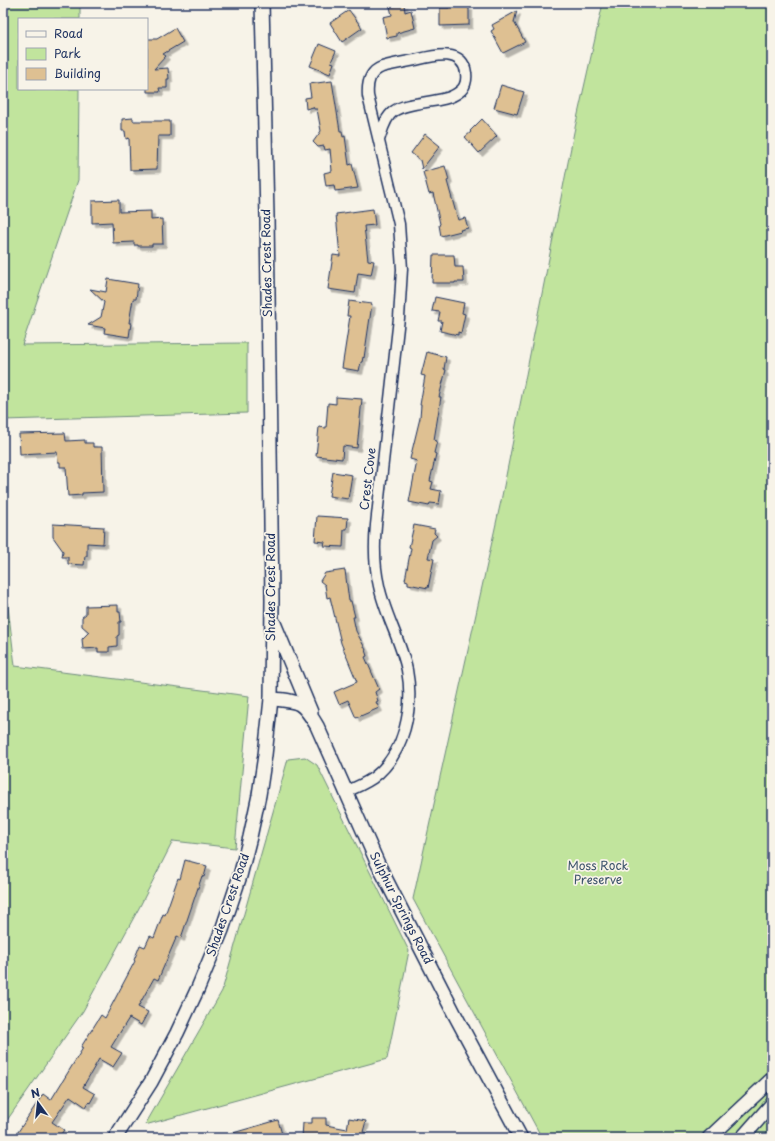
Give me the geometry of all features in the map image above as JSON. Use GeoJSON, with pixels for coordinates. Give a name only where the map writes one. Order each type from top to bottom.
{"type":"FeatureCollection","features":[{"type":"Feature","properties":{"kind":"street","name":"Shades Crest Road"},"geometry":{"type":"LineString","coordinates":[[115,1138],[151,1082],[177,1033],[198,988],[222,930],[240,876],[252,830],[265,755],[271,699],[272,618],[267,216],[262,3]]}},
{"type":"Feature","properties":{"kind":"street","name":"Crest Cove"},"geometry":{"type":"LineString","coordinates":[[346,792],[362,785],[372,778],[392,758],[405,727],[409,704],[409,686],[406,670],[379,588],[375,567],[374,548],[400,318],[402,269],[398,224],[368,96],[368,82],[373,72],[382,67],[435,55],[444,54],[461,61],[465,66],[467,78],[466,83],[458,93],[448,97],[408,105],[394,111],[384,124],[379,140]]}},
{"type":"Feature","properties":{"kind":"street"},"geometry":{"type":"LineString","coordinates":[[272,618],[317,726]]}},
{"type":"Feature","properties":{"kind":"street","name":"Sulphur Springs Road"},"geometry":{"type":"LineString","coordinates":[[271,699],[292,701],[306,708],[317,726],[378,864],[454,1013],[521,1138]]}},
{"type":"Feature","properties":{"kind":"street"},"geometry":{"type":"LineString","coordinates":[[709,1138],[772,1079]]}},
{"type":"Feature","properties":{"kind":"street"},"geometry":{"type":"LineString","coordinates":[[742,1138],[772,1104]]}},
{"type":"Feature","properties":{"kind":"green space"},"geometry":{"type":"Polygon","coordinates":[[[3,3],[80,3],[80,18],[18,18],[18,90],[79,90],[78,180],[22,345],[247,343],[247,413],[3,420],[3,3]]]}},
{"type":"Feature","properties":{"kind":"green space","name":"Moss Rock Preserve"},"geometry":{"type":"Polygon","coordinates":[[[603,3],[772,3],[772,1138],[542,1138],[413,899],[501,501],[574,132],[603,3]]]}},
{"type":"Feature","properties":{"kind":"green space"},"geometry":{"type":"Polygon","coordinates":[[[3,564],[15,666],[249,696],[235,848],[173,841],[139,908],[83,1011],[3,1126],[3,564]]]}},
{"type":"Feature","properties":{"kind":"green space"},"geometry":{"type":"Polygon","coordinates":[[[305,757],[317,765],[409,951],[387,1059],[145,1125],[222,991],[288,759],[305,757]]]}},
{"type":"Feature","properties":{"kind":"building"},"geometry":{"type":"Polygon","coordinates":[[[449,3],[463,3],[463,7],[469,7],[469,25],[440,26],[440,8],[449,8],[449,3]]]}},
{"type":"Feature","properties":{"kind":"building"},"geometry":{"type":"Polygon","coordinates":[[[404,4],[405,12],[411,10],[415,28],[397,33],[397,36],[387,38],[383,17],[392,15],[390,7],[404,4]]]}},
{"type":"Feature","properties":{"kind":"building"},"geometry":{"type":"Polygon","coordinates":[[[349,10],[362,28],[342,42],[330,23],[349,10]]]}},
{"type":"Feature","properties":{"kind":"building"},"geometry":{"type":"Polygon","coordinates":[[[517,11],[514,22],[525,42],[503,53],[491,31],[494,29],[492,25],[517,11]]]}},
{"type":"Feature","properties":{"kind":"building"},"geometry":{"type":"Polygon","coordinates":[[[175,28],[183,42],[163,54],[166,56],[154,69],[168,68],[169,79],[167,79],[167,88],[159,88],[160,92],[147,92],[148,39],[157,39],[175,28]]]}},
{"type":"Feature","properties":{"kind":"building"},"geometry":{"type":"Polygon","coordinates":[[[319,44],[336,51],[331,62],[334,63],[330,74],[310,66],[319,44]]]}},
{"type":"Feature","properties":{"kind":"building"},"geometry":{"type":"Polygon","coordinates":[[[332,81],[340,131],[342,131],[343,137],[345,136],[349,165],[352,164],[358,188],[335,191],[334,185],[326,186],[324,173],[332,171],[330,149],[325,150],[324,146],[318,147],[313,142],[321,131],[317,109],[314,109],[313,107],[306,109],[305,98],[311,97],[309,84],[332,81]]]}},
{"type":"Feature","properties":{"kind":"building"},"geometry":{"type":"Polygon","coordinates":[[[501,85],[524,92],[517,114],[494,108],[501,85]]]}},
{"type":"Feature","properties":{"kind":"building"},"geometry":{"type":"Polygon","coordinates":[[[133,118],[133,121],[170,121],[170,136],[158,136],[157,169],[130,170],[129,138],[126,139],[125,131],[122,131],[122,119],[133,118]]]}},
{"type":"Feature","properties":{"kind":"building"},"geometry":{"type":"Polygon","coordinates":[[[482,119],[497,136],[479,153],[465,137],[482,119]]]}},
{"type":"Feature","properties":{"kind":"building"},"geometry":{"type":"Polygon","coordinates":[[[425,134],[440,146],[422,169],[420,160],[411,153],[425,134]]]}},
{"type":"Feature","properties":{"kind":"building"},"geometry":{"type":"Polygon","coordinates":[[[445,166],[449,180],[447,181],[458,220],[465,218],[468,228],[441,236],[440,224],[433,193],[429,194],[423,172],[445,166]]]}},
{"type":"Feature","properties":{"kind":"building"},"geometry":{"type":"Polygon","coordinates":[[[119,200],[119,212],[151,211],[151,220],[162,219],[163,244],[138,246],[134,245],[134,242],[113,243],[112,222],[92,223],[92,201],[119,200]]]}},
{"type":"Feature","properties":{"kind":"building"},"geometry":{"type":"Polygon","coordinates":[[[373,209],[375,225],[364,226],[368,260],[374,261],[371,275],[358,273],[355,293],[328,289],[333,255],[340,256],[336,214],[373,209]]]}},
{"type":"Feature","properties":{"kind":"building"},"geometry":{"type":"Polygon","coordinates":[[[433,255],[454,255],[455,267],[463,267],[464,282],[432,283],[433,255]]]}},
{"type":"Feature","properties":{"kind":"building"},"geometry":{"type":"Polygon","coordinates":[[[108,279],[138,284],[136,299],[133,299],[129,323],[131,323],[129,337],[104,333],[105,328],[88,325],[101,317],[104,302],[90,289],[106,292],[108,279]]]}},
{"type":"Feature","properties":{"kind":"building"},"geometry":{"type":"Polygon","coordinates":[[[435,297],[464,303],[462,313],[465,314],[461,333],[458,332],[458,335],[440,331],[442,321],[438,321],[440,312],[432,311],[435,297]]]}},
{"type":"Feature","properties":{"kind":"building"},"geometry":{"type":"Polygon","coordinates":[[[349,301],[372,304],[364,358],[363,357],[359,371],[342,368],[350,316],[347,316],[349,301]]]}},
{"type":"Feature","properties":{"kind":"building"},"geometry":{"type":"Polygon","coordinates":[[[427,352],[446,357],[444,369],[446,370],[439,397],[441,397],[434,440],[437,441],[434,453],[436,454],[430,481],[433,482],[431,489],[441,491],[439,504],[430,503],[429,506],[409,502],[417,461],[410,459],[420,418],[420,405],[425,376],[421,375],[427,352]]]}},
{"type":"Feature","properties":{"kind":"building"},"geometry":{"type":"Polygon","coordinates":[[[336,397],[362,399],[357,448],[343,446],[342,459],[316,456],[319,427],[326,428],[328,403],[336,404],[336,397]]]}},
{"type":"Feature","properties":{"kind":"building"},"geometry":{"type":"Polygon","coordinates":[[[65,433],[66,441],[85,440],[85,443],[93,443],[93,447],[102,447],[103,492],[82,493],[82,495],[68,496],[66,467],[60,467],[57,452],[20,454],[19,434],[65,433]]]}},
{"type":"Feature","properties":{"kind":"building"},"geometry":{"type":"Polygon","coordinates":[[[333,472],[352,475],[348,499],[329,496],[333,472]]]}},
{"type":"Feature","properties":{"kind":"building"},"geometry":{"type":"Polygon","coordinates":[[[317,516],[348,518],[347,529],[344,529],[343,547],[324,546],[325,542],[315,541],[317,516]]]}},
{"type":"Feature","properties":{"kind":"building"},"geometry":{"type":"Polygon","coordinates":[[[53,524],[104,527],[103,544],[87,543],[87,556],[85,556],[84,565],[68,564],[68,557],[62,557],[63,551],[53,537],[53,524]]]}},
{"type":"Feature","properties":{"kind":"building"},"geometry":{"type":"Polygon","coordinates":[[[414,525],[435,529],[434,533],[437,536],[432,540],[428,558],[434,559],[428,588],[408,584],[408,581],[405,580],[411,548],[409,547],[414,525]]]}},
{"type":"Feature","properties":{"kind":"building"},"geometry":{"type":"Polygon","coordinates":[[[345,570],[349,601],[351,601],[355,617],[353,617],[356,631],[366,650],[367,656],[365,657],[379,689],[375,692],[378,701],[376,702],[379,708],[356,718],[348,700],[339,704],[334,692],[357,682],[341,643],[330,597],[327,598],[325,585],[320,581],[325,573],[345,570]]]}},
{"type":"Feature","properties":{"kind":"building"},"geometry":{"type":"Polygon","coordinates":[[[118,605],[118,612],[120,612],[121,622],[119,622],[117,646],[109,647],[109,652],[98,652],[98,648],[83,649],[82,639],[89,632],[82,626],[82,617],[86,614],[86,606],[118,605]]]}},
{"type":"Feature","properties":{"kind":"building"},"geometry":{"type":"Polygon","coordinates":[[[185,860],[207,866],[204,877],[202,876],[181,938],[177,936],[158,980],[154,978],[138,1007],[148,1012],[141,1025],[129,1018],[111,1047],[122,1053],[113,1067],[99,1059],[83,1087],[95,1094],[86,1107],[70,1096],[52,1122],[64,1130],[58,1138],[14,1138],[43,1094],[51,1100],[83,1048],[81,1047],[101,1015],[105,1018],[135,961],[134,960],[140,945],[145,947],[150,936],[154,938],[163,914],[165,915],[178,878],[180,879],[185,860]]]}},
{"type":"Feature","properties":{"kind":"building"},"geometry":{"type":"Polygon","coordinates":[[[312,1118],[326,1118],[326,1125],[347,1129],[349,1118],[366,1121],[363,1132],[367,1133],[366,1138],[302,1138],[303,1123],[312,1123],[312,1118]]]}},
{"type":"Feature","properties":{"kind":"building"},"geometry":{"type":"Polygon","coordinates":[[[278,1120],[283,1138],[226,1138],[226,1135],[278,1120]]]}}]}
